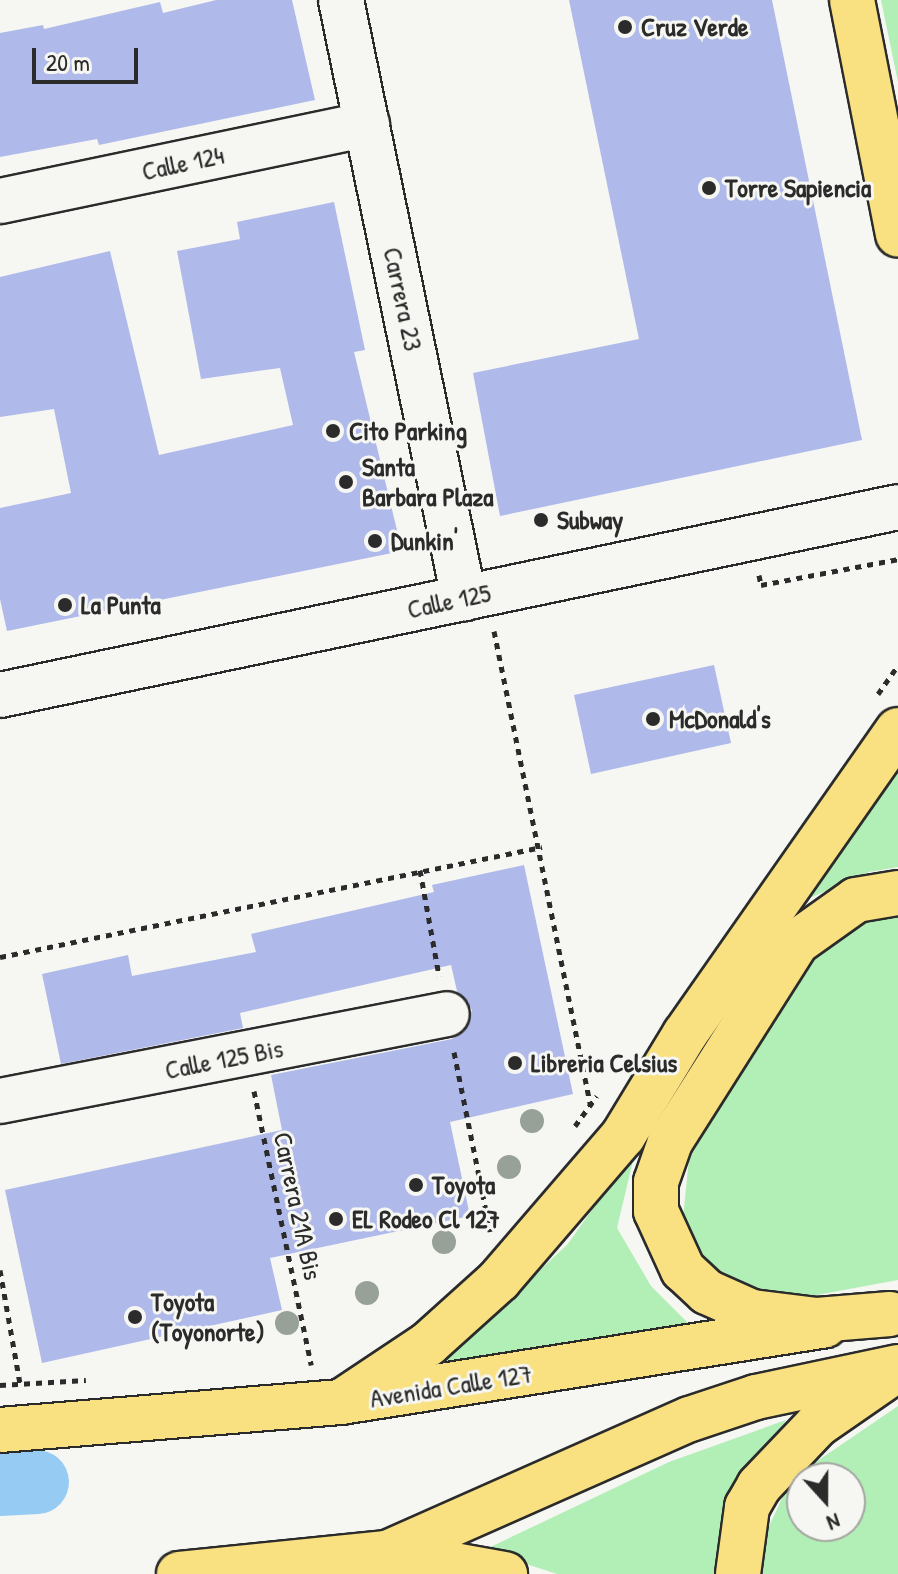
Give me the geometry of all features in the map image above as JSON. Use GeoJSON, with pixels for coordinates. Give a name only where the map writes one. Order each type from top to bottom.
{"type":"FeatureCollection","features":[{"type":"Feature","properties":{"kind":"main road"},"geometry":{"type":"LineString","coordinates":[[852,0],[898,235]]}},
{"type":"Feature","properties":{"kind":"main road"},"geometry":{"type":"LineString","coordinates":[[341,1402],[428,1344],[499,1280],[623,1136],[884,718]]}},
{"type":"Feature","properties":{"kind":"main road"},"geometry":{"type":"LineString","coordinates":[[894,1313],[817,1320],[752,1312],[707,1292],[683,1270],[656,1211],[656,1182],[670,1142],[797,942],[856,900],[898,893]]}},
{"type":"Feature","properties":{"kind":"main road","name":"Avenida Calle 127"},"geometry":{"type":"LineString","coordinates":[[9,1411],[341,1402],[894,1313]]}},
{"type":"Feature","properties":{"kind":"main road"},"geometry":{"type":"LineString","coordinates":[[376,1560],[690,1419],[756,1397],[898,1368]]}},
{"type":"Feature","properties":{"kind":"main road"},"geometry":{"type":"LineString","coordinates":[[738,1574],[744,1518],[759,1486],[817,1425],[898,1368]]}},
{"type":"Feature","properties":{"kind":"main road"},"geometry":{"type":"LineString","coordinates":[[179,1574],[376,1560],[505,1574]]}},
{"type":"Feature","properties":{"kind":"street","name":"Carrera 23"},"geometry":{"type":"LineString","coordinates":[[341,0],[477,606]]}},
{"type":"Feature","properties":{"kind":"street","name":"Calle 124"},"geometry":{"type":"LineString","coordinates":[[0,201],[367,124]]}},
{"type":"Feature","properties":{"kind":"street","name":"Calle 125"},"geometry":{"type":"LineString","coordinates":[[0,695],[477,606],[898,507]]}},
{"type":"Feature","properties":{"kind":"street","name":"Calle 125 Bis"},"geometry":{"type":"LineString","coordinates":[[0,1101],[447,1014]]}},
{"type":"Feature","properties":{"kind":"path"},"geometry":{"type":"LineString","coordinates":[[866,564],[898,559]]}},
{"type":"Feature","properties":{"kind":"path"},"geometry":{"type":"LineString","coordinates":[[477,606],[542,847],[590,1105],[623,1136]]}},
{"type":"Feature","properties":{"kind":"path"},"geometry":{"type":"LineString","coordinates":[[884,718],[898,665]]}},
{"type":"Feature","properties":{"kind":"path"},"geometry":{"type":"LineString","coordinates":[[0,957],[542,847]]}},
{"type":"Feature","properties":{"kind":"path"},"geometry":{"type":"LineString","coordinates":[[420,870],[492,1237],[501,1225]]}},
{"type":"Feature","properties":{"kind":"path","name":"Carrera 21A Bis"},"geometry":{"type":"LineString","coordinates":[[246,1055],[311,1365]]}},
{"type":"Feature","properties":{"kind":"path"},"geometry":{"type":"LineString","coordinates":[[572,1129],[599,1093]]}},
{"type":"Feature","properties":{"kind":"path"},"geometry":{"type":"LineString","coordinates":[[0,1270],[9,1411]]}},
{"type":"Feature","properties":{"kind":"path"},"geometry":{"type":"LineString","coordinates":[[295,1366],[325,1361]]}},
{"type":"Feature","properties":{"kind":"path"},"geometry":{"type":"LineString","coordinates":[[9,1411],[95,1379]]}},
{"type":"Feature","properties":{"kind":"path"},"geometry":{"type":"LineString","coordinates":[[0,1385],[9,1411]]}},
{"type":"Feature","properties":{"kind":"green space"},"geometry":{"type":"Polygon","coordinates":[[[881,0],[898,0],[898,82],[881,0]]]}},
{"type":"Feature","properties":{"kind":"green space"},"geometry":{"type":"Polygon","coordinates":[[[898,761],[898,867],[869,872],[803,901],[898,761]]]}},
{"type":"Feature","properties":{"kind":"green space"},"geometry":{"type":"Polygon","coordinates":[[[898,913],[898,1280],[795,1299],[727,1283],[682,1228],[689,1159],[765,1029],[825,940],[874,915],[898,913]]]}},
{"type":"Feature","properties":{"kind":"green space"},"geometry":{"type":"Polygon","coordinates":[[[636,1148],[617,1228],[651,1286],[695,1330],[430,1371],[567,1245],[636,1148]]]}},
{"type":"Feature","properties":{"kind":"green space"},"geometry":{"type":"Polygon","coordinates":[[[898,1406],[898,1574],[763,1574],[758,1550],[786,1490],[786,1542],[866,1542],[866,1462],[816,1462],[898,1406]]]}},
{"type":"Feature","properties":{"kind":"green space"},"geometry":{"type":"Polygon","coordinates":[[[786,1420],[758,1469],[729,1574],[557,1574],[484,1550],[669,1462],[786,1420]]]}},
{"type":"Feature","properties":{"kind":"building"},"geometry":{"type":"Polygon","coordinates":[[[216,0],[292,0],[315,100],[99,145],[97,139],[0,157],[0,33],[43,25],[44,29],[160,2],[163,13],[216,0]]]}},
{"type":"Feature","properties":{"kind":"building","name":"Torre Sapiencia"},"geometry":{"type":"Polygon","coordinates":[[[569,0],[772,0],[862,440],[500,516],[473,373],[639,339],[569,0]]]}},
{"type":"Feature","properties":{"kind":"building"},"geometry":{"type":"Polygon","coordinates":[[[334,202],[365,350],[354,352],[402,551],[7,631],[0,599],[0,508],[71,493],[54,409],[0,417],[0,277],[110,251],[159,455],[293,425],[280,368],[201,379],[177,251],[240,239],[237,222],[334,202]]]}},
{"type":"Feature","properties":{"kind":"building","name":"McDonald's"},"geometry":{"type":"Polygon","coordinates":[[[714,665],[731,743],[591,774],[574,695],[714,665]]]}},
{"type":"Feature","properties":{"kind":"building"},"geometry":{"type":"Polygon","coordinates":[[[524,865],[573,1094],[450,1122],[470,1216],[270,1258],[282,1310],[42,1363],[5,1190],[282,1130],[271,1075],[452,1039],[464,1032],[472,1010],[457,991],[451,965],[240,1013],[243,1028],[61,1064],[42,974],[128,955],[132,976],[256,952],[251,934],[434,892],[432,885],[524,865]]]}},
{"type":"Feature","properties":{"kind":"waterway"},"geometry":{"type":"LineString","coordinates":[[0,1484],[37,1482]]}},
{"type":"Feature","properties":{"kind":"place","name":"Cruz Verde"},"geometry":{"type":"Point","coordinates":[625,27]}},
{"type":"Feature","properties":{"kind":"place","name":"Torre Sapiencia"},"geometry":{"type":"Point","coordinates":[709,188]}},
{"type":"Feature","properties":{"kind":"place","name":"Cito Parking"},"geometry":{"type":"Point","coordinates":[333,431]}},
{"type":"Feature","properties":{"kind":"place","name":"Santa Barbara Plaza"},"geometry":{"type":"Point","coordinates":[346,482]}},
{"type":"Feature","properties":{"kind":"place","name":"Subway"},"geometry":{"type":"Point","coordinates":[541,520]}},
{"type":"Feature","properties":{"kind":"place","name":"Dunkin'"},"geometry":{"type":"Point","coordinates":[375,541]}},
{"type":"Feature","properties":{"kind":"place","name":"La Punta"},"geometry":{"type":"Point","coordinates":[65,605]}},
{"type":"Feature","properties":{"kind":"place","name":"McDonald's"},"geometry":{"type":"Point","coordinates":[653,719]}},
{"type":"Feature","properties":{"kind":"place","name":"Libreria Celsius"},"geometry":{"type":"Point","coordinates":[515,1063]}},
{"type":"Feature","properties":{"kind":"place","name":"Toyota"},"geometry":{"type":"Point","coordinates":[416,1185]}},
{"type":"Feature","properties":{"kind":"place","name":"EL Rodeo Cl 127"},"geometry":{"type":"Point","coordinates":[336,1219]}},
{"type":"Feature","properties":{"kind":"place","name":"Toyota (Toyonorte)"},"geometry":{"type":"Point","coordinates":[135,1317]}}]}
